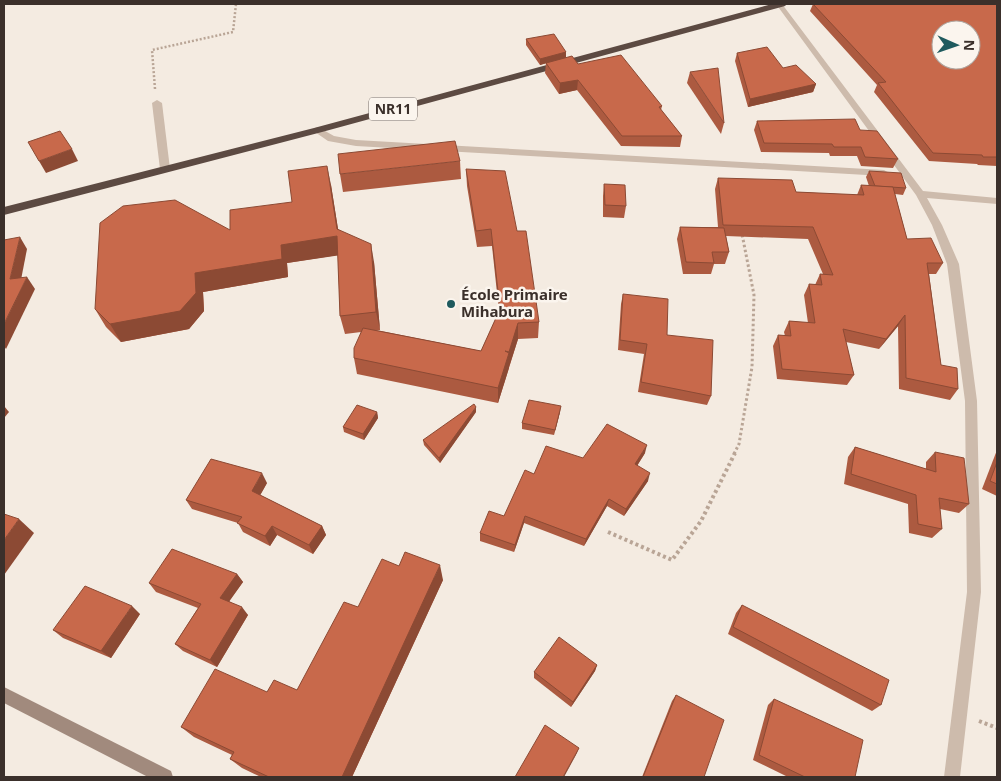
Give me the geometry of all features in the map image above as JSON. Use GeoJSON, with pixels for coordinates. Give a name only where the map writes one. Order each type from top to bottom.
{"type":"FeatureCollection","features":[{"type":"Feature","properties":{"kind":"highway","name":"NR11"},"geometry":{"type":"LineString","coordinates":[[4,211],[318,130],[781,4]]}},
{"type":"Feature","properties":{"kind":"main road"},"geometry":{"type":"LineString","coordinates":[[4,695],[165,777]]}},
{"type":"Feature","properties":{"kind":"street"},"geometry":{"type":"LineString","coordinates":[[781,4],[903,174],[920,194],[937,225],[952,264],[972,400],[974,592],[952,777]]}},
{"type":"Feature","properties":{"kind":"street"},"geometry":{"type":"LineString","coordinates":[[157,103],[165,169]]}},
{"type":"Feature","properties":{"kind":"street"},"geometry":{"type":"LineString","coordinates":[[318,130],[331,139],[356,143],[410,144],[903,174]]}},
{"type":"Feature","properties":{"kind":"street"},"geometry":{"type":"LineString","coordinates":[[920,194],[997,201]]}},
{"type":"Feature","properties":{"kind":"path"},"geometry":{"type":"LineString","coordinates":[[157,103],[152,50],[233,32],[236,4]]}},
{"type":"Feature","properties":{"kind":"path"},"geometry":{"type":"LineString","coordinates":[[608,532],[672,560],[701,521],[739,444],[752,367],[754,296],[742,233]]}},
{"type":"Feature","properties":{"kind":"building"},"geometry":{"type":"Polygon","coordinates":[[[813,4],[997,4],[997,157],[933,153],[878,83],[886,82],[813,4]]]}},
{"type":"Feature","properties":{"kind":"building"},"geometry":{"type":"Polygon","coordinates":[[[554,34],[566,52],[540,59],[526,39],[554,34]]]}},
{"type":"Feature","properties":{"kind":"building"},"geometry":{"type":"Polygon","coordinates":[[[767,47],[783,68],[796,65],[816,84],[750,99],[737,53],[767,47]]]}},
{"type":"Feature","properties":{"kind":"building"},"geometry":{"type":"Polygon","coordinates":[[[621,55],[662,106],[659,107],[682,136],[622,136],[578,80],[560,83],[546,63],[572,56],[578,64],[621,55]]]}},
{"type":"Feature","properties":{"kind":"building"},"geometry":{"type":"Polygon","coordinates":[[[718,68],[724,123],[690,72],[718,68]]]}},
{"type":"Feature","properties":{"kind":"building"},"geometry":{"type":"Polygon","coordinates":[[[855,119],[860,130],[877,131],[898,159],[865,157],[861,147],[834,147],[832,144],[764,143],[757,121],[855,119]]]}},
{"type":"Feature","properties":{"kind":"building"},"geometry":{"type":"Polygon","coordinates":[[[60,131],[72,149],[39,161],[28,142],[60,131]]]}},
{"type":"Feature","properties":{"kind":"building"},"geometry":{"type":"Polygon","coordinates":[[[455,141],[460,161],[340,174],[338,154],[455,141]]]}},
{"type":"Feature","properties":{"kind":"building"},"geometry":{"type":"Polygon","coordinates":[[[327,166],[337,229],[371,244],[376,312],[340,316],[337,236],[281,245],[282,259],[195,273],[196,293],[180,311],[110,324],[95,309],[100,223],[123,206],[175,200],[230,230],[230,210],[292,202],[288,171],[327,166]]]}},
{"type":"Feature","properties":{"kind":"building"},"geometry":{"type":"Polygon","coordinates":[[[466,169],[505,171],[517,231],[526,231],[539,322],[518,323],[509,352],[505,351],[509,353],[498,388],[354,358],[354,348],[363,328],[481,351],[500,309],[491,229],[476,231],[466,169]]]}},
{"type":"Feature","properties":{"kind":"building"},"geometry":{"type":"Polygon","coordinates":[[[869,171],[901,173],[906,188],[875,186],[869,171]]]}},
{"type":"Feature","properties":{"kind":"building"},"geometry":{"type":"Polygon","coordinates":[[[718,178],[792,180],[796,192],[864,195],[861,185],[893,187],[907,239],[931,238],[943,263],[927,263],[941,365],[957,368],[958,389],[906,378],[905,315],[886,339],[843,329],[854,375],[782,369],[778,335],[791,336],[789,321],[815,323],[809,284],[822,285],[820,274],[833,275],[813,227],[723,225],[718,178]]]}},
{"type":"Feature","properties":{"kind":"building"},"geometry":{"type":"Polygon","coordinates":[[[604,184],[625,185],[626,206],[605,205],[604,184]]]}},
{"type":"Feature","properties":{"kind":"building"},"geometry":{"type":"Polygon","coordinates":[[[680,227],[724,228],[729,252],[712,252],[714,263],[686,262],[680,227]]]}},
{"type":"Feature","properties":{"kind":"building"},"geometry":{"type":"Polygon","coordinates":[[[20,237],[10,279],[27,277],[4,324],[4,240],[20,237]]]}},
{"type":"Feature","properties":{"kind":"building"},"geometry":{"type":"Polygon","coordinates":[[[623,294],[668,299],[667,335],[713,340],[711,396],[641,382],[647,344],[620,340],[623,294]]]}},
{"type":"Feature","properties":{"kind":"building"},"geometry":{"type":"Polygon","coordinates":[[[529,400],[561,406],[555,430],[522,423],[529,400]]]}},
{"type":"Feature","properties":{"kind":"building"},"geometry":{"type":"Polygon","coordinates":[[[474,404],[476,407],[439,458],[423,440],[474,404]]]}},
{"type":"Feature","properties":{"kind":"building"},"geometry":{"type":"Polygon","coordinates":[[[357,405],[377,412],[363,434],[343,427],[357,405]]]}},
{"type":"Feature","properties":{"kind":"building"},"geometry":{"type":"Polygon","coordinates":[[[607,424],[647,445],[635,464],[650,473],[626,509],[609,499],[586,539],[525,516],[515,545],[480,533],[489,511],[504,516],[525,470],[534,474],[546,446],[583,458],[607,424]]]}},
{"type":"Feature","properties":{"kind":"building"},"geometry":{"type":"Polygon","coordinates":[[[855,447],[936,472],[935,452],[964,458],[969,504],[939,498],[942,529],[918,524],[916,495],[851,474],[855,447]]]}},
{"type":"Feature","properties":{"kind":"building"},"geometry":{"type":"Polygon","coordinates":[[[211,459],[262,473],[252,491],[322,526],[309,545],[272,526],[265,536],[237,523],[242,517],[186,500],[211,459]]]}},
{"type":"Feature","properties":{"kind":"building"},"geometry":{"type":"Polygon","coordinates":[[[997,462],[997,484],[990,481],[997,462]]]}},
{"type":"Feature","properties":{"kind":"building"},"geometry":{"type":"Polygon","coordinates":[[[4,514],[19,519],[4,540],[4,514]]]}},
{"type":"Feature","properties":{"kind":"building"},"geometry":{"type":"Polygon","coordinates":[[[172,549],[237,574],[220,598],[242,607],[210,660],[175,644],[201,604],[149,583],[172,549]]]}},
{"type":"Feature","properties":{"kind":"building"},"geometry":{"type":"Polygon","coordinates":[[[405,552],[440,565],[342,777],[269,777],[230,759],[234,752],[181,727],[215,669],[267,692],[274,680],[297,690],[344,602],[358,607],[382,559],[399,566],[405,552]]]}},
{"type":"Feature","properties":{"kind":"building"},"geometry":{"type":"Polygon","coordinates":[[[85,586],[132,606],[101,651],[53,630],[85,586]]]}},
{"type":"Feature","properties":{"kind":"building"},"geometry":{"type":"Polygon","coordinates":[[[742,605],[889,680],[881,705],[733,627],[742,605]]]}},
{"type":"Feature","properties":{"kind":"building"},"geometry":{"type":"Polygon","coordinates":[[[559,637],[597,665],[573,702],[534,672],[559,637]]]}},
{"type":"Feature","properties":{"kind":"building"},"geometry":{"type":"Polygon","coordinates":[[[676,695],[724,720],[704,777],[643,777],[676,695]]]}},
{"type":"Feature","properties":{"kind":"building"},"geometry":{"type":"Polygon","coordinates":[[[774,699],[863,740],[855,777],[805,777],[759,755],[774,699]]]}},
{"type":"Feature","properties":{"kind":"building"},"geometry":{"type":"Polygon","coordinates":[[[545,725],[579,748],[563,777],[515,777],[545,725]]]}},
{"type":"Feature","properties":{"kind":"place","name":"École Primaire Mihabura"},"geometry":{"type":"Point","coordinates":[451,304]}}]}
